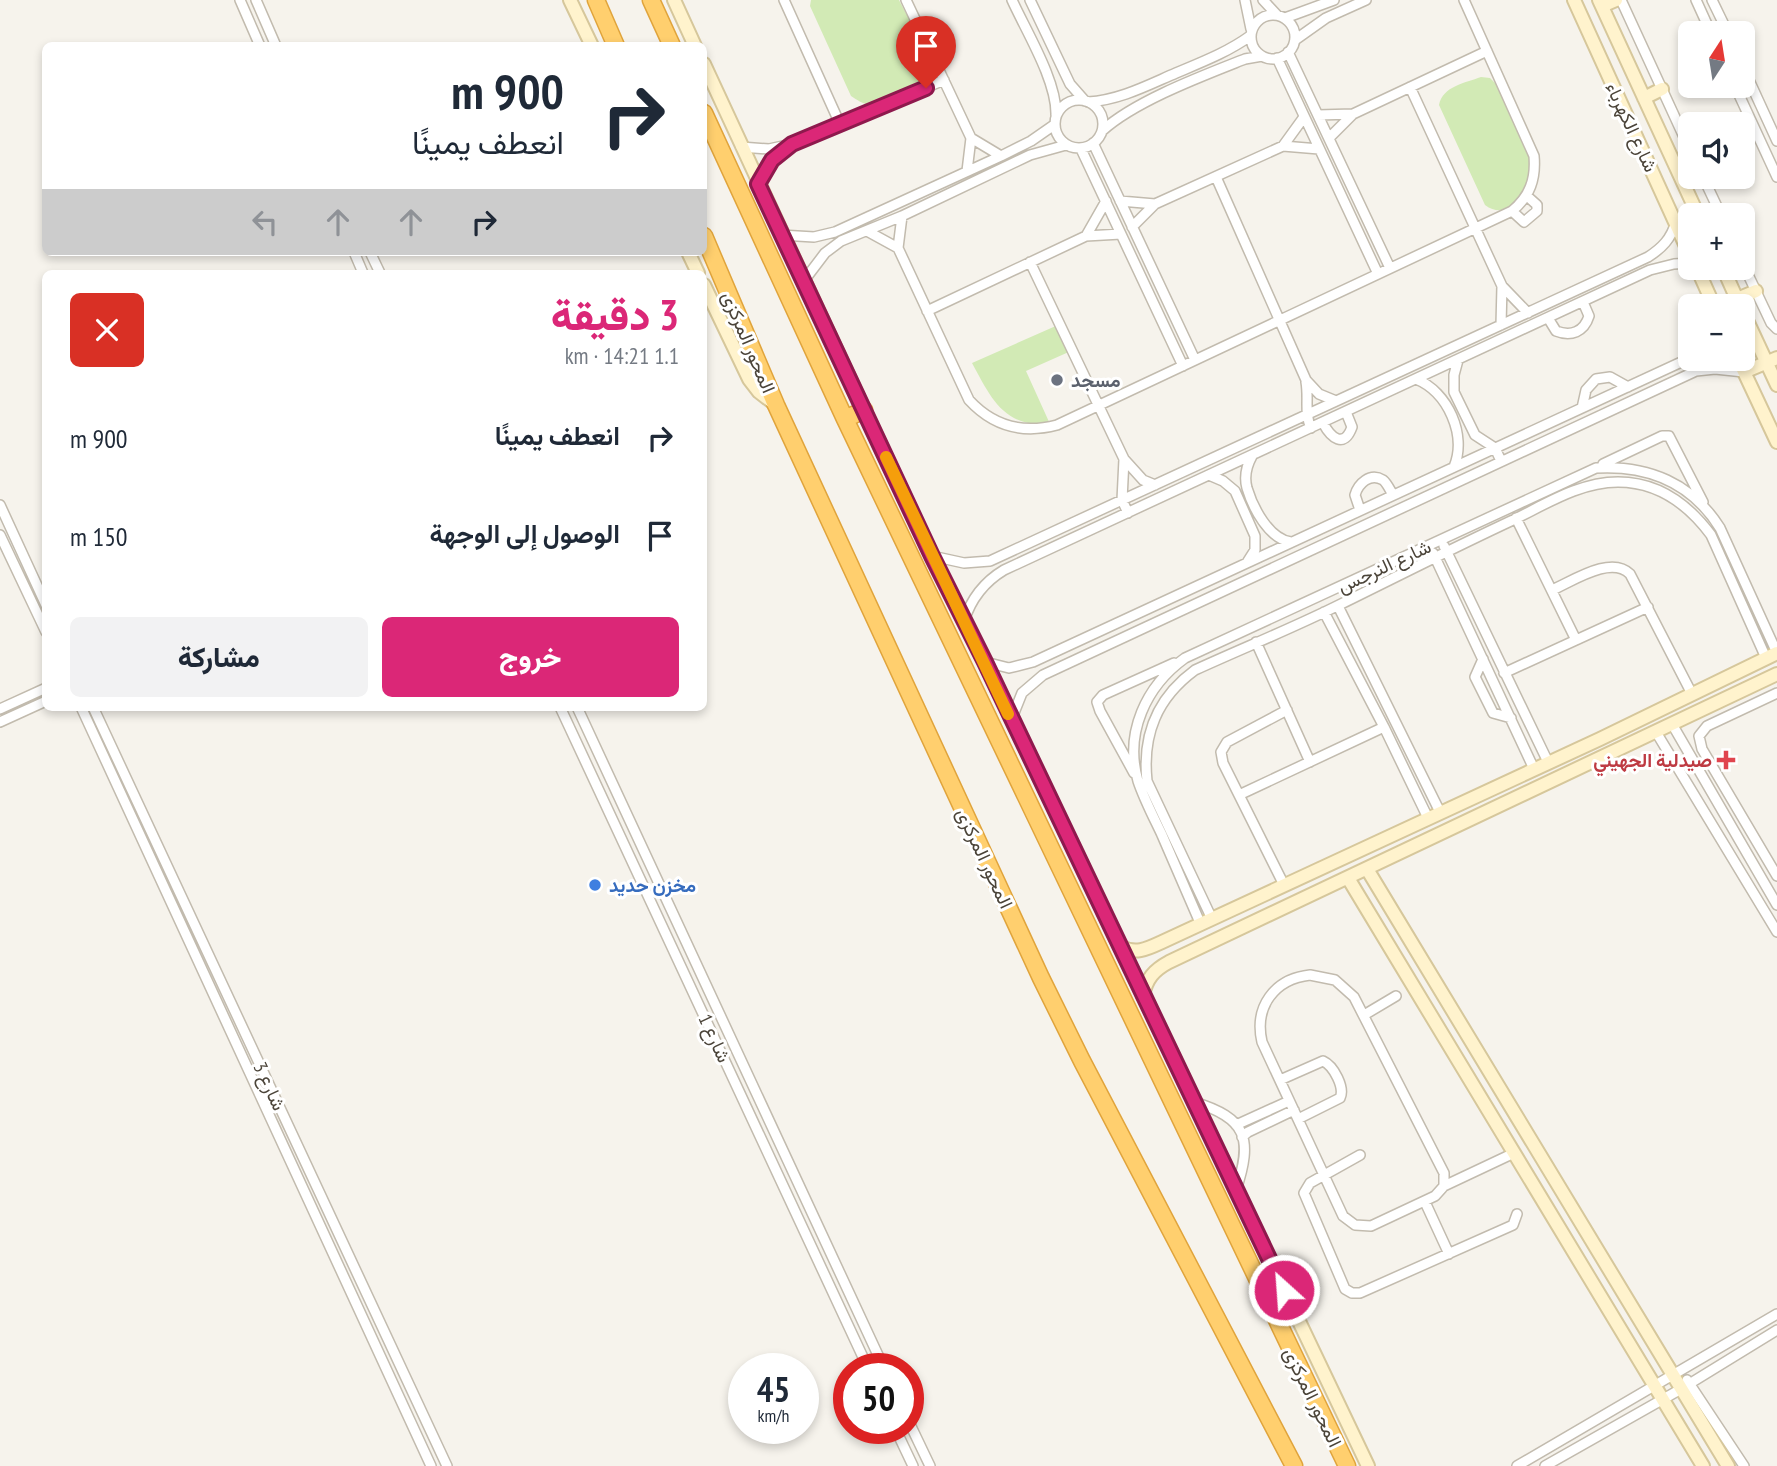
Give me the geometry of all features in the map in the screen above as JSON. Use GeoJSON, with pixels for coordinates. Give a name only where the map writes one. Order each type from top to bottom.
{"type":"FeatureCollection","features":[{"type":"Feature","properties":{"kind":"highway"},"geometry":{"type":"LineString","coordinates":[[596,0],[615,42]]}},
{"type":"Feature","properties":{"kind":"highway"},"geometry":{"type":"LineString","coordinates":[[651,0],[670,42]]}},
{"type":"Feature","properties":{"kind":"highway","name":"المحور المركزى"},"geometry":{"type":"LineString","coordinates":[[707,120],[845,419],[1347,1466]]}},
{"type":"Feature","properties":{"kind":"highway","name":"المحور المركزى"},"geometry":{"type":"LineString","coordinates":[[707,243],[776,405],[1070,1038],[1294,1466]]}},
{"type":"Feature","properties":{"kind":"highway"},"geometry":{"type":"LineString","coordinates":[[845,419],[864,410]]}},
{"type":"Feature","properties":{"kind":"street"},"geometry":{"type":"LineString","coordinates":[[240,0],[258,42]]}},
{"type":"Feature","properties":{"kind":"street"},"geometry":{"type":"LineString","coordinates":[[256,0],[274,42]]}},
{"type":"Feature","properties":{"kind":"street"},"geometry":{"type":"LineString","coordinates":[[570,0],[590,42]]}},
{"type":"Feature","properties":{"kind":"street"},"geometry":{"type":"LineString","coordinates":[[674,0],[693,42]]}},
{"type":"Feature","properties":{"kind":"street"},"geometry":{"type":"LineString","coordinates":[[784,0],[840,124]]}},
{"type":"Feature","properties":{"kind":"street"},"geometry":{"type":"LineString","coordinates":[[906,0],[971,138],[967,172]]}},
{"type":"Feature","properties":{"kind":"street"},"geometry":{"type":"LineString","coordinates":[[1012,0],[1051,84],[1055,99],[1056,133],[1066,145]]}},
{"type":"Feature","properties":{"kind":"street"},"geometry":{"type":"LineString","coordinates":[[1030,0],[1070,84],[1086,102],[1099,111],[1102,131]]}},
{"type":"Feature","properties":{"kind":"street"},"geometry":{"type":"LineString","coordinates":[[1245,0],[1254,48],[1262,56]]}},
{"type":"Feature","properties":{"kind":"street"},"geometry":{"type":"LineString","coordinates":[[1263,0],[1293,28],[1295,40]]}},
{"type":"Feature","properties":{"kind":"street"},"geometry":{"type":"LineString","coordinates":[[781,235],[824,236],[1031,141],[1055,120],[1065,104],[1078,100],[1108,101],[1230,49],[1251,33],[1256,22],[1264,16],[1281,17],[1334,0]]}},
{"type":"Feature","properties":{"kind":"street"},"geometry":{"type":"LineString","coordinates":[[803,282],[825,253],[841,241],[902,216],[1030,155],[1066,145],[1081,149],[1093,144],[1117,117],[1135,107],[1245,59],[1262,56],[1277,58],[1288,52],[1295,40],[1326,18],[1366,0]]}},
{"type":"Feature","properties":{"kind":"street"},"geometry":{"type":"LineString","coordinates":[[902,216],[898,248],[969,400],[998,423],[1021,429],[1042,429],[1057,425],[1512,211],[1527,196],[1534,177],[1534,156],[1464,0]]}},
{"type":"Feature","properties":{"kind":"street","name":"شارع الكهرباء"},"geometry":{"type":"LineString","coordinates":[[1574,0],[1678,227]]}},
{"type":"Feature","properties":{"kind":"street"},"geometry":{"type":"LineString","coordinates":[[1600,3],[1619,0],[1678,124]]}},
{"type":"Feature","properties":{"kind":"street"},"geometry":{"type":"LineString","coordinates":[[1696,0],[1706,21]]}},
{"type":"Feature","properties":{"kind":"street"},"geometry":{"type":"LineString","coordinates":[[1712,0],[1722,21]]}},
{"type":"Feature","properties":{"kind":"street","name":"شارع الكهرباء"},"geometry":{"type":"LineString","coordinates":[[1600,3],[1692,203]]}},
{"type":"Feature","properties":{"kind":"street"},"geometry":{"type":"LineString","coordinates":[[1328,138],[1353,114],[1487,51]]}},
{"type":"Feature","properties":{"kind":"street"},"geometry":{"type":"LineString","coordinates":[[1288,52],[1390,268]]}},
{"type":"Feature","properties":{"kind":"street"},"geometry":{"type":"LineString","coordinates":[[1277,58],[1378,274]]}},
{"type":"Feature","properties":{"kind":"street"},"geometry":{"type":"LineString","coordinates":[[707,71],[932,556],[1368,1466]]}},
{"type":"Feature","properties":{"kind":"street"},"geometry":{"type":"LineString","coordinates":[[741,147],[769,149],[792,144],[944,80]]}},
{"type":"Feature","properties":{"kind":"street"},"geometry":{"type":"LineString","coordinates":[[1410,87],[1502,286],[1528,313]]}},
{"type":"Feature","properties":{"kind":"street"},"geometry":{"type":"LineString","coordinates":[[1644,98],[1662,89]]}},
{"type":"Feature","properties":{"kind":"street"},"geometry":{"type":"LineString","coordinates":[[1755,93],[1777,141]]}},
{"type":"Feature","properties":{"kind":"street"},"geometry":{"type":"LineString","coordinates":[[1741,98],[1777,177]]}},
{"type":"Feature","properties":{"kind":"street"},"geometry":{"type":"LineString","coordinates":[[1318,115],[1353,114]]}},
{"type":"Feature","properties":{"kind":"street"},"geometry":{"type":"LineString","coordinates":[[1132,227],[1155,204],[1283,146],[1304,117]]}},
{"type":"Feature","properties":{"kind":"street"},"geometry":{"type":"LineString","coordinates":[[971,138],[1000,156]]}},
{"type":"Feature","properties":{"kind":"street"},"geometry":{"type":"LineString","coordinates":[[758,184],[772,160],[792,144]]}},
{"type":"Feature","properties":{"kind":"street"},"geometry":{"type":"LineString","coordinates":[[1093,144],[1195,360]]}},
{"type":"Feature","properties":{"kind":"street"},"geometry":{"type":"LineString","coordinates":[[1283,146],[1319,149]]}},
{"type":"Feature","properties":{"kind":"street"},"geometry":{"type":"LineString","coordinates":[[1081,149],[1183,366]]}},
{"type":"Feature","properties":{"kind":"street"},"geometry":{"type":"LineString","coordinates":[[1216,177],[1306,380],[1308,397],[1305,416],[1311,428]]}},
{"type":"Feature","properties":{"kind":"street"},"geometry":{"type":"LineString","coordinates":[[1512,211],[1524,222],[1538,211],[1527,196]]}},
{"type":"Feature","properties":{"kind":"street"},"geometry":{"type":"LineString","coordinates":[[1086,236],[1106,201]]}},
{"type":"Feature","properties":{"kind":"street"},"geometry":{"type":"LineString","coordinates":[[1120,201],[1155,204]]}},
{"type":"Feature","properties":{"kind":"street"},"geometry":{"type":"LineString","coordinates":[[932,556],[964,563],[990,561],[1648,257],[1667,243],[1676,222]]}},
{"type":"Feature","properties":{"kind":"street"},"geometry":{"type":"LineString","coordinates":[[867,231],[898,248]]}},
{"type":"Feature","properties":{"kind":"street"},"geometry":{"type":"LineString","coordinates":[[927,311],[1086,236],[1121,234]]}},
{"type":"Feature","properties":{"kind":"street"},"geometry":{"type":"LineString","coordinates":[[1030,262],[1124,458],[1143,480],[1156,485]]}},
{"type":"Feature","properties":{"kind":"street"},"geometry":{"type":"LineString","coordinates":[[964,622],[970,603],[996,575],[1662,266],[1678,264]]}},
{"type":"Feature","properties":{"kind":"street"},"geometry":{"type":"LineString","coordinates":[[1751,280],[1770,323],[1777,329]]}},
{"type":"Feature","properties":{"kind":"street"},"geometry":{"type":"LineString","coordinates":[[1501,325],[1502,286]]}},
{"type":"Feature","properties":{"kind":"street"},"geometry":{"type":"LineString","coordinates":[[707,291],[754,386],[776,405]]}},
{"type":"Feature","properties":{"kind":"street"},"geometry":{"type":"LineString","coordinates":[[1752,294],[1756,291]]}},
{"type":"Feature","properties":{"kind":"street"},"geometry":{"type":"LineString","coordinates":[[1548,318],[1556,331],[1567,334],[1579,331],[1589,316],[1583,302]]}},
{"type":"Feature","properties":{"kind":"street"},"geometry":{"type":"LineString","coordinates":[[1754,392],[1776,383],[1772,360],[1755,332]]}},
{"type":"Feature","properties":{"kind":"street"},"geometry":{"type":"LineString","coordinates":[[1458,360],[1454,375],[1454,392],[1475,435],[1495,448],[1502,461]]}},
{"type":"Feature","properties":{"kind":"street"},"geometry":{"type":"LineString","coordinates":[[1011,720],[1023,693],[1043,675],[1696,371],[1725,369],[1744,372],[1772,360]]}},
{"type":"Feature","properties":{"kind":"street"},"geometry":{"type":"LineString","coordinates":[[985,662],[1009,668],[1021,666],[1678,364]]}},
{"type":"Feature","properties":{"kind":"street"},"geometry":{"type":"LineString","coordinates":[[1744,372],[1777,442]]}},
{"type":"Feature","properties":{"kind":"street"},"geometry":{"type":"LineString","coordinates":[[1581,408],[1586,390],[1596,379],[1610,377],[1628,387]]}},
{"type":"Feature","properties":{"kind":"street"},"geometry":{"type":"LineString","coordinates":[[1416,379],[1437,392],[1459,433],[1459,450],[1454,467]]}},
{"type":"Feature","properties":{"kind":"street"},"geometry":{"type":"LineString","coordinates":[[1306,380],[1319,394],[1336,401]]}},
{"type":"Feature","properties":{"kind":"street"},"geometry":{"type":"LineString","coordinates":[[1323,423],[1334,438],[1344,438],[1352,427],[1346,412]]}},
{"type":"Feature","properties":{"kind":"street"},"geometry":{"type":"LineString","coordinates":[[1596,468],[1662,436],[1669,436],[1707,510]]}},
{"type":"Feature","properties":{"kind":"street"},"geometry":{"type":"LineString","coordinates":[[1252,456],[1247,471],[1247,488],[1267,529],[1279,538],[1293,542]]}},
{"type":"Feature","properties":{"kind":"street"},"geometry":{"type":"LineString","coordinates":[[1124,458],[1122,500],[1128,513]]}},
{"type":"Feature","properties":{"kind":"street","name":"شارع النرجس"},"geometry":{"type":"LineString","coordinates":[[1207,922],[1139,783],[1135,767],[1135,736],[1144,705],[1161,679],[1185,658],[1596,468],[1637,469],[1657,474],[1692,495],[1707,510],[1720,528],[1773,654]]}},
{"type":"Feature","properties":{"kind":"street"},"geometry":{"type":"LineString","coordinates":[[1209,475],[1223,481],[1235,491],[1255,536],[1255,550],[1247,562]]}},
{"type":"Feature","properties":{"kind":"street"},"geometry":{"type":"LineString","coordinates":[[1360,510],[1354,495],[1363,481],[1381,479],[1393,495]]}},
{"type":"Feature","properties":{"kind":"street","name":"شارع النرجس"},"geometry":{"type":"LineString","coordinates":[[1207,922],[1147,781],[1146,744],[1158,710],[1180,681],[1195,670],[1338,606],[1516,518],[1581,488],[1599,484],[1636,484],[1671,496],[1686,507],[1711,535],[1773,654]]}},
{"type":"Feature","properties":{"kind":"street"},"geometry":{"type":"LineString","coordinates":[[0,505],[42,596]]}},
{"type":"Feature","properties":{"kind":"street"},"geometry":{"type":"LineString","coordinates":[[1516,518],[1576,640]]}},
{"type":"Feature","properties":{"kind":"street"},"geometry":{"type":"LineString","coordinates":[[0,535],[41,613]]}},
{"type":"Feature","properties":{"kind":"street"},"geometry":{"type":"LineString","coordinates":[[1442,539],[1548,762]]}},
{"type":"Feature","properties":{"kind":"street"},"geometry":{"type":"LineString","coordinates":[[1429,545],[1534,769]]}},
{"type":"Feature","properties":{"kind":"street"},"geometry":{"type":"LineString","coordinates":[[1552,590],[1606,566],[1619,566],[1630,574],[1692,694]]}},
{"type":"Feature","properties":{"kind":"street"},"geometry":{"type":"LineString","coordinates":[[1338,606],[1434,815]]}},
{"type":"Feature","properties":{"kind":"street"},"geometry":{"type":"LineString","coordinates":[[1504,673],[1648,607]]}},
{"type":"Feature","properties":{"kind":"street"},"geometry":{"type":"LineString","coordinates":[[1324,612],[1434,815]]}},
{"type":"Feature","properties":{"kind":"street"},"geometry":{"type":"LineString","coordinates":[[1256,642],[1310,762]]}},
{"type":"Feature","properties":{"kind":"street"},"geometry":{"type":"LineString","coordinates":[[1119,946],[1125,950],[1139,951],[1207,922],[1600,739],[1773,654]]}},
{"type":"Feature","properties":{"kind":"street"},"geometry":{"type":"LineString","coordinates":[[1139,783],[1097,702],[1103,695],[1185,658]]}},
{"type":"Feature","properties":{"kind":"street"},"geometry":{"type":"LineString","coordinates":[[1483,659],[1475,677],[1490,710],[1497,715],[1511,718]]}},
{"type":"Feature","properties":{"kind":"street"},"geometry":{"type":"LineString","coordinates":[[1143,996],[1151,975],[1169,962],[1777,674]]}},
{"type":"Feature","properties":{"kind":"street"},"geometry":{"type":"LineString","coordinates":[[1756,684],[1763,700]]}},
{"type":"Feature","properties":{"kind":"street"},"geometry":{"type":"LineString","coordinates":[[0,709],[42,690]]}},
{"type":"Feature","properties":{"kind":"street"},"geometry":{"type":"LineString","coordinates":[[1777,693],[1707,726],[1699,736],[1699,743],[1777,876]]}},
{"type":"Feature","properties":{"kind":"street"},"geometry":{"type":"LineString","coordinates":[[0,722],[42,703]]}},
{"type":"Feature","properties":{"kind":"street"},"geometry":{"type":"LineString","coordinates":[[1284,885],[1221,758],[1223,747],[1287,710]]}},
{"type":"Feature","properties":{"kind":"street","name":"شارع 3"},"geometry":{"type":"LineString","coordinates":[[83,711],[432,1466]]}},
{"type":"Feature","properties":{"kind":"street","name":"شارع 3"},"geometry":{"type":"LineString","coordinates":[[95,711],[447,1466]]}},
{"type":"Feature","properties":{"kind":"street","name":"شارع 1"},"geometry":{"type":"LineString","coordinates":[[562,711],[861,1353]]}},
{"type":"Feature","properties":{"kind":"street","name":"شارع 1"},"geometry":{"type":"LineString","coordinates":[[579,711],[877,1353]]}},
{"type":"Feature","properties":{"kind":"street"},"geometry":{"type":"LineString","coordinates":[[1672,724],[1777,905]]}},
{"type":"Feature","properties":{"kind":"street"},"geometry":{"type":"LineString","coordinates":[[1239,795],[1384,727]]}},
{"type":"Feature","properties":{"kind":"street"},"geometry":{"type":"LineString","coordinates":[[1656,732],[1777,932]]}},
{"type":"Feature","properties":{"kind":"street"},"geometry":{"type":"LineString","coordinates":[[1600,739],[1608,755]]}},
{"type":"Feature","properties":{"kind":"street"},"geometry":{"type":"LineString","coordinates":[[1367,869],[1514,1114],[1677,1373],[1728,1466]]}},
{"type":"Feature","properties":{"kind":"street"},"geometry":{"type":"LineString","coordinates":[[1348,878],[1703,1466]]}},
{"type":"Feature","properties":{"kind":"street"},"geometry":{"type":"LineString","coordinates":[[1162,942],[1162,953],[1169,962]]}},
{"type":"Feature","properties":{"kind":"street"},"geometry":{"type":"LineString","coordinates":[[1444,1186],[1442,1168],[1349,990],[1327,977],[1301,976],[1278,987],[1263,1008],[1260,1025],[1262,1042],[1322,1176],[1343,1216],[1350,1223],[1360,1227],[1371,1226],[1425,1202],[1444,1186],[1514,1153]]}},
{"type":"Feature","properties":{"kind":"street"},"geometry":{"type":"LineString","coordinates":[[693,992],[706,987]]}},
{"type":"Feature","properties":{"kind":"street"},"geometry":{"type":"LineString","coordinates":[[1364,1015],[1395,996]]}},
{"type":"Feature","properties":{"kind":"street"},"geometry":{"type":"LineString","coordinates":[[1236,1125],[1340,1098],[1342,1089],[1331,1066],[1323,1061],[1280,1080]]}},
{"type":"Feature","properties":{"kind":"street"},"geometry":{"type":"LineString","coordinates":[[1477,1092],[1484,1094],[1490,1091],[1495,1083]]}},
{"type":"Feature","properties":{"kind":"street"},"geometry":{"type":"LineString","coordinates":[[1194,1102],[1221,1111],[1236,1125],[1242,1137],[1245,1157],[1236,1190]]}},
{"type":"Feature","properties":{"kind":"street"},"geometry":{"type":"LineString","coordinates":[[1242,1137],[1293,1110]]}},
{"type":"Feature","properties":{"kind":"street"},"geometry":{"type":"LineString","coordinates":[[1495,1122],[1498,1115],[1504,1112],[1514,1114]]}},
{"type":"Feature","properties":{"kind":"street"},"geometry":{"type":"LineString","coordinates":[[1360,1155],[1307,1185],[1304,1196],[1348,1292],[1360,1293],[1513,1225],[1517,1214]]}},
{"type":"Feature","properties":{"kind":"street"},"geometry":{"type":"LineString","coordinates":[[1425,1202],[1449,1254]]}},
{"type":"Feature","properties":{"kind":"street"},"geometry":{"type":"LineString","coordinates":[[1517,1466],[1777,1314]]}},
{"type":"Feature","properties":{"kind":"street"},"geometry":{"type":"LineString","coordinates":[[1545,1466],[1685,1387],[1777,1329]]}},
{"type":"Feature","properties":{"kind":"street"},"geometry":{"type":"LineString","coordinates":[[1685,1387],[1744,1466]]}},
{"type":"Feature","properties":{"kind":"street"},"geometry":{"type":"LineString","coordinates":[[903,1444],[913,1466]]}},
{"type":"Feature","properties":{"kind":"street"},"geometry":{"type":"LineString","coordinates":[[919,1444],[930,1466]]}},
{"type":"Feature","properties":{"kind":"green space"},"geometry":{"type":"Polygon","coordinates":[[[811,0],[899,0],[927,58],[926,71],[921,79],[886,102],[870,105],[851,96],[810,6],[811,0]]]}},
{"type":"Feature","properties":{"kind":"green space"},"geometry":{"type":"Polygon","coordinates":[[[1481,77],[1490,78],[1498,86],[1533,166],[1524,193],[1511,207],[1503,210],[1494,210],[1485,205],[1439,105],[1450,89],[1481,77]]]}},
{"type":"Feature","properties":{"kind":"green space"},"geometry":{"type":"Polygon","coordinates":[[[1058,325],[1071,351],[1026,371],[1050,424],[1034,424],[1010,416],[993,399],[972,363],[1058,325]]]}},
{"type":"Feature","properties":{"kind":"slow traffic"},"geometry":{"type":"LineString","coordinates":[[886,457],[1008,714]]}},
{"type":"Feature","properties":{"kind":"place","name":"مسجد"},"geometry":{"type":"Point","coordinates":[1057,380]}},
{"type":"Feature","properties":{"kind":"place","name":"صيدلية الجهيني"},"geometry":{"type":"Point","coordinates":[1726,760]}},
{"type":"Feature","properties":{"kind":"place","name":"مخزن حديد"},"geometry":{"type":"Point","coordinates":[595,885]}},
{"type":"Feature","properties":{"kind":"route"},"geometry":{"type":"LineString","coordinates":[[926,88],[792,144],[772,160],[758,184],[932,556],[1284,1290]]}}]}
